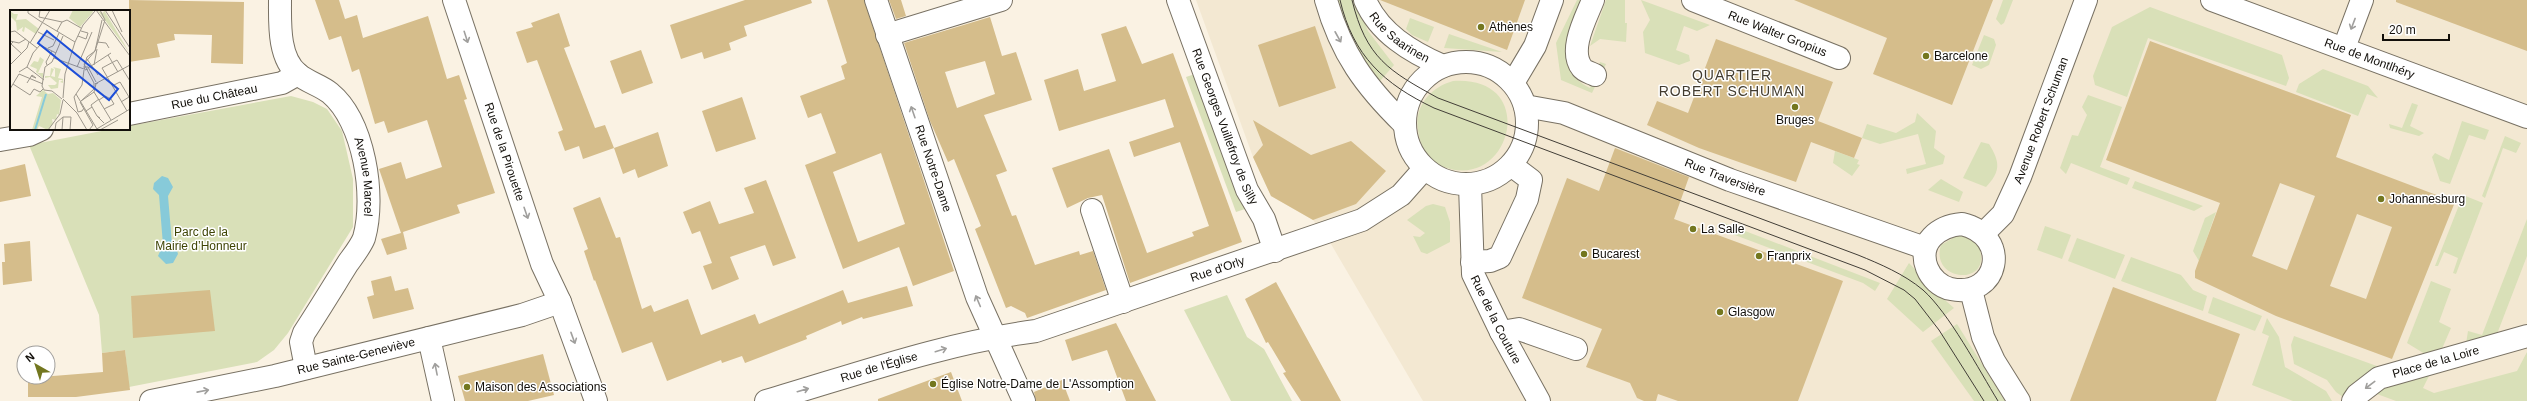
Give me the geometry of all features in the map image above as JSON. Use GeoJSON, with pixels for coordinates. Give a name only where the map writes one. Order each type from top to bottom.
{"type":"FeatureCollection","features":[{"type":"Feature","properties":{"kind":"street","name":"Avenue Marcel"},"geometry":{"type":"LineString","coordinates":[[280,0],[282,45],[288,62],[298,74],[329,92],[343,107],[354,126],[362,152],[369,209],[364,239],[304,333],[301,342],[306,368]]}},
{"type":"Feature","properties":{"kind":"street","name":"Rue de la Pirouette"},"geometry":{"type":"LineString","coordinates":[[454,0],[542,264],[560,302],[596,401]]}},
{"type":"Feature","properties":{"kind":"street","name":"Rue Notre-Dame"},"geometry":{"type":"LineString","coordinates":[[876,0],[974,289],[1024,401]]}},
{"type":"Feature","properties":{"kind":"street"},"geometry":{"type":"LineString","coordinates":[[887,34],[1001,0]]}},
{"type":"Feature","properties":{"kind":"street","name":"Rue Georges Vuillefroy de Silly"},"geometry":{"type":"LineString","coordinates":[[1178,0],[1247,190],[1264,219],[1275,251]]}},
{"type":"Feature","properties":{"kind":"street"},"geometry":{"type":"LineString","coordinates":[[1326,0],[1335,31],[1353,64],[1379,98],[1404,124]]}},
{"type":"Feature","properties":{"kind":"street","name":"Rue Saarinen"},"geometry":{"type":"LineString","coordinates":[[1365,0],[1388,33],[1411,52],[1442,66]]}},
{"type":"Feature","properties":{"kind":"street"},"geometry":{"type":"LineString","coordinates":[[1513,83],[1535,46],[1552,0]]}},
{"type":"Feature","properties":{"kind":"street"},"geometry":{"type":"LineString","coordinates":[[1593,0],[1576,51],[1578,62],[1583,69],[1595,75]]}},
{"type":"Feature","properties":{"kind":"street","name":"Rue Walter Gropius"},"geometry":{"type":"LineString","coordinates":[[1694,0],[1839,58]]}},
{"type":"Feature","properties":{"kind":"street","name":"Avenue Robert Schuman"},"geometry":{"type":"LineString","coordinates":[[1984,233],[2003,214],[2020,177],[2086,0]]}},
{"type":"Feature","properties":{"kind":"street","name":"Rue de Montlhéry"},"geometry":{"type":"LineString","coordinates":[[2212,0],[2527,117]]}},
{"type":"Feature","properties":{"kind":"street"},"geometry":{"type":"LineString","coordinates":[[2344,48],[2362,0]]}},
{"type":"Feature","properties":{"kind":"street"},"geometry":{"type":"LineString","coordinates":[[1461,62],[1480,63],[1498,71],[1513,83],[1525,106],[1527,130],[1524,142],[1511,164],[1504,172],[1488,181],[1470,185],[1454,184],[1438,178],[1424,169],[1413,156],[1406,141],[1404,124],[1405,110],[1417,86],[1428,74],[1442,66],[1461,62]]}},
{"type":"Feature","properties":{"kind":"street","name":"Rue du Château"},"geometry":{"type":"LineString","coordinates":[[130,114],[282,83],[298,74]]}},
{"type":"Feature","properties":{"kind":"street","name":"Rue Traversière"},"geometry":{"type":"LineString","coordinates":[[1525,106],[1564,113],[1730,180],[1925,248]]}},
{"type":"Feature","properties":{"kind":"street"},"geometry":{"type":"LineString","coordinates":[[0,140],[29,135],[40,130]]}},
{"type":"Feature","properties":{"kind":"street"},"geometry":{"type":"LineString","coordinates":[[1472,262],[1490,261],[1500,257],[1527,199],[1531,180],[1511,164]]}},
{"type":"Feature","properties":{"kind":"street","name":"Rue d'Orly"},"geometry":{"type":"LineString","coordinates":[[994,336],[1036,331],[1275,251],[1374,215],[1401,195],[1424,169]]}},
{"type":"Feature","properties":{"kind":"street","name":"Rue de la Couture"},"geometry":{"type":"LineString","coordinates":[[1470,185],[1473,274],[1501,332],[1539,401]]}},
{"type":"Feature","properties":{"kind":"street"},"geometry":{"type":"LineString","coordinates":[[1092,210],[1123,302]]}},
{"type":"Feature","properties":{"kind":"street"},"geometry":{"type":"LineString","coordinates":[[1962,224],[1984,233],[1990,242],[1994,253],[1994,265],[1982,284],[1971,290],[1959,291],[1948,289],[1938,283],[1930,274],[1925,262],[1925,248],[1931,238],[1950,225],[1962,224]]}},
{"type":"Feature","properties":{"kind":"street"},"geometry":{"type":"LineString","coordinates":[[1971,290],[1983,337],[1994,361],[2019,401]]}},
{"type":"Feature","properties":{"kind":"street","name":"Rue Sainte-Geneviève"},"geometry":{"type":"LineString","coordinates":[[151,401],[239,384],[306,368],[522,315],[560,302]]}},
{"type":"Feature","properties":{"kind":"street"},"geometry":{"type":"LineString","coordinates":[[1501,332],[1519,329],[1576,349]]}},
{"type":"Feature","properties":{"kind":"street","name":"Rue de l'Église"},"geometry":{"type":"LineString","coordinates":[[766,401],[994,336]]}},
{"type":"Feature","properties":{"kind":"street","name":"Place de la Loire"},"geometry":{"type":"LineString","coordinates":[[2353,401],[2357,395],[2379,378],[2527,336]]}},
{"type":"Feature","properties":{"kind":"street"},"geometry":{"type":"LineString","coordinates":[[429,338],[443,401]]}},
{"type":"Feature","properties":{"kind":"shaded area"},"geometry":{"type":"Polygon","coordinates":[[[1196,0],[2527,0],[2527,401],[1423,401],[1328,239],[1313,220],[1271,196],[1253,157],[1196,0]]]}},
{"type":"Feature","properties":{"kind":"green space"},"geometry":{"type":"Polygon","coordinates":[[[1334,0],[1356,0],[1368,31],[1394,65],[1380,81],[1360,60],[1334,0]]]}},
{"type":"Feature","properties":{"kind":"green space"},"geometry":{"type":"Polygon","coordinates":[[[1577,0],[1583,0],[1569,36],[1567,59],[1570,70],[1577,80],[1590,88],[1600,62],[1606,64],[1592,93],[1561,80],[1556,43],[1577,0]]]}},
{"type":"Feature","properties":{"kind":"green space"},"geometry":{"type":"Polygon","coordinates":[[[1606,0],[1625,0],[1625,23],[1627,23],[1626,42],[1600,39],[1590,46],[1606,0]]]}},
{"type":"Feature","properties":{"kind":"green space"},"geometry":{"type":"Polygon","coordinates":[[[1641,0],[1710,25],[1697,31],[1684,26],[1676,50],[1689,55],[1690,61],[1679,65],[1645,53],[1643,32],[1650,20],[1641,0]]]}},
{"type":"Feature","properties":{"kind":"green space"},"geometry":{"type":"Polygon","coordinates":[[[2003,0],[2013,0],[2004,23],[2001,25],[1996,19],[2003,0]]]}},
{"type":"Feature","properties":{"kind":"green space"},"geometry":{"type":"Polygon","coordinates":[[[2150,7],[2282,55],[2289,78],[2286,86],[2148,38],[2127,97],[2095,85],[2093,76],[2112,27],[2150,7]]]}},
{"type":"Feature","properties":{"kind":"green space"},"geometry":{"type":"Polygon","coordinates":[[[1410,18],[1434,27],[1428,42],[1412,35],[1406,29],[1410,18]]]}},
{"type":"Feature","properties":{"kind":"green space"},"geometry":{"type":"Polygon","coordinates":[[[1449,34],[1502,52],[1444,48],[1449,34]]]}},
{"type":"Feature","properties":{"kind":"green space"},"geometry":{"type":"Polygon","coordinates":[[[1984,35],[1994,39],[1996,45],[1989,65],[1981,69],[1972,65],[1984,35]]]}},
{"type":"Feature","properties":{"kind":"green space"},"geometry":{"type":"Polygon","coordinates":[[[2323,69],[2368,86],[2378,98],[2367,94],[2358,116],[2296,92],[2299,84],[2323,69]]]}},
{"type":"Feature","properties":{"kind":"green space"},"geometry":{"type":"Polygon","coordinates":[[[1195,74],[1245,209],[1236,212],[1186,77],[1195,74]]]}},
{"type":"Feature","properties":{"kind":"green space"},"geometry":{"type":"Polygon","coordinates":[[[1453,81],[1481,84],[1498,95],[1506,112],[1507,131],[1499,149],[1486,163],[1467,170],[1444,167],[1433,161],[1423,148],[1418,130],[1417,121],[1419,113],[1426,99],[1438,88],[1453,81]]]}},
{"type":"Feature","properties":{"kind":"green space"},"geometry":{"type":"Polygon","coordinates":[[[2088,95],[2122,107],[2100,167],[2130,178],[2127,185],[2071,163],[2066,174],[2060,168],[2072,135],[2078,136],[2087,115],[2082,107],[2088,95]]]}},
{"type":"Feature","properties":{"kind":"green space","name":"Parc de la Mairie d’Honneur"},"geometry":{"type":"Polygon","coordinates":[[[291,96],[313,102],[327,109],[342,131],[353,179],[353,227],[288,333],[274,350],[257,362],[129,387],[125,350],[102,353],[99,315],[29,145],[107,130],[130,130],[130,126],[291,96]]]}},
{"type":"Feature","properties":{"kind":"green space"},"geometry":{"type":"Polygon","coordinates":[[[2412,103],[2418,105],[2410,126],[2424,133],[2419,136],[2390,128],[2389,124],[2402,128],[2412,103]]]}},
{"type":"Feature","properties":{"kind":"green space"},"geometry":{"type":"Polygon","coordinates":[[[1917,113],[1936,131],[1934,148],[1945,156],[1943,164],[1907,174],[1906,169],[1926,164],[1918,134],[1880,144],[1862,138],[1867,124],[1896,133],[1915,122],[1917,113]]]}},
{"type":"Feature","properties":{"kind":"green space"},"geometry":{"type":"Polygon","coordinates":[[[2462,121],[2489,130],[2485,140],[2469,135],[2450,184],[2440,181],[2432,157],[2435,153],[2449,160],[2462,121]]]}},
{"type":"Feature","properties":{"kind":"green space"},"geometry":{"type":"Polygon","coordinates":[[[2505,136],[2521,143],[2516,153],[2503,148],[2485,198],[2482,196],[2505,136]]]}},
{"type":"Feature","properties":{"kind":"green space"},"geometry":{"type":"Polygon","coordinates":[[[1981,142],[1989,144],[1997,161],[1994,176],[1986,187],[1963,178],[1981,142]]]}},
{"type":"Feature","properties":{"kind":"green space"},"geometry":{"type":"Polygon","coordinates":[[[1835,151],[1859,160],[1857,164],[1860,165],[1852,176],[1833,163],[1835,151]]]}},
{"type":"Feature","properties":{"kind":"green space"},"geometry":{"type":"Polygon","coordinates":[[[1941,179],[1963,192],[1959,202],[1928,190],[1941,179]]]}},
{"type":"Feature","properties":{"kind":"green space"},"geometry":{"type":"Polygon","coordinates":[[[2135,181],[2203,206],[2194,211],[2132,188],[2135,181]]]}},
{"type":"Feature","properties":{"kind":"green space"},"geometry":{"type":"Polygon","coordinates":[[[2463,195],[2483,203],[2456,274],[2453,273],[2458,258],[2444,252],[2438,266],[2435,266],[2463,195]]]}},
{"type":"Feature","properties":{"kind":"green space"},"geometry":{"type":"Polygon","coordinates":[[[1433,204],[1445,207],[1450,222],[1450,242],[1427,254],[1421,252],[1413,236],[1420,237],[1425,233],[1407,220],[1426,206],[1433,204]]]}},
{"type":"Feature","properties":{"kind":"green space"},"geometry":{"type":"Polygon","coordinates":[[[2216,212],[2199,261],[2193,251],[2205,218],[2216,212]]]}},
{"type":"Feature","properties":{"kind":"green space"},"geometry":{"type":"Polygon","coordinates":[[[2527,219],[2527,256],[2497,334],[2466,344],[2468,331],[2482,335],[2527,219]]]}},
{"type":"Feature","properties":{"kind":"green space"},"geometry":{"type":"Polygon","coordinates":[[[1722,222],[1880,283],[1875,291],[1863,283],[1719,229],[1722,222]]]}},
{"type":"Feature","properties":{"kind":"green space"},"geometry":{"type":"Polygon","coordinates":[[[2045,226],[2071,235],[2062,259],[2037,250],[2045,226]]]}},
{"type":"Feature","properties":{"kind":"green space"},"geometry":{"type":"Polygon","coordinates":[[[1958,235],[1970,237],[1975,240],[1978,245],[1981,259],[1978,268],[1971,273],[1962,275],[1952,273],[1944,267],[1940,258],[1941,245],[1958,235]]]}},
{"type":"Feature","properties":{"kind":"green space"},"geometry":{"type":"Polygon","coordinates":[[[2077,238],[2125,255],[2115,279],[2068,261],[2077,238]]]}},
{"type":"Feature","properties":{"kind":"green space"},"geometry":{"type":"Polygon","coordinates":[[[2131,257],[2181,275],[2193,290],[2207,296],[2203,311],[2121,281],[2131,257]]]}},
{"type":"Feature","properties":{"kind":"green space"},"geometry":{"type":"Polygon","coordinates":[[[1909,263],[1938,294],[1954,308],[1923,332],[1887,299],[1909,263]]]}},
{"type":"Feature","properties":{"kind":"green space"},"geometry":{"type":"Polygon","coordinates":[[[2431,281],[2451,289],[2439,322],[2451,328],[2441,351],[2425,354],[2407,343],[2431,281]]]}},
{"type":"Feature","properties":{"kind":"green space"},"geometry":{"type":"Polygon","coordinates":[[[1227,295],[1247,337],[1264,349],[1292,401],[1231,401],[1184,310],[1227,295]]]}},
{"type":"Feature","properties":{"kind":"green space"},"geometry":{"type":"Polygon","coordinates":[[[2213,297],[2262,316],[2255,331],[2208,313],[2213,297]]]}},
{"type":"Feature","properties":{"kind":"green space"},"geometry":{"type":"Polygon","coordinates":[[[2267,318],[2279,337],[2285,367],[2326,391],[2332,401],[2293,401],[2252,385],[2269,336],[2262,333],[2267,318]]]}},
{"type":"Feature","properties":{"kind":"green space"},"geometry":{"type":"Polygon","coordinates":[[[1957,324],[2005,401],[1974,401],[1931,341],[1957,324]]]}},
{"type":"Feature","properties":{"kind":"green space"},"geometry":{"type":"Polygon","coordinates":[[[2294,336],[2385,369],[2347,400],[2336,392],[2327,380],[2294,364],[2291,345],[2294,336]]]}},
{"type":"Feature","properties":{"kind":"green space"},"geometry":{"type":"Polygon","coordinates":[[[2527,352],[2527,401],[2396,401],[2377,394],[2382,387],[2431,372],[2423,388],[2434,393],[2517,371],[2527,352]]]}},
{"type":"Feature","properties":{"kind":"water"},"geometry":{"type":"Polygon","coordinates":[[[162,176],[168,178],[173,187],[168,196],[172,244],[176,247],[178,254],[173,263],[166,264],[158,256],[163,245],[159,195],[153,189],[154,183],[162,176]]]}},
{"type":"Feature","properties":{"kind":"building"},"geometry":{"type":"Polygon","coordinates":[[[129,0],[244,2],[243,64],[211,63],[212,35],[174,34],[175,40],[157,44],[160,57],[130,62],[129,0]]]}},
{"type":"Feature","properties":{"kind":"building"},"geometry":{"type":"Polygon","coordinates":[[[315,0],[339,0],[345,19],[357,15],[363,38],[428,16],[447,79],[459,75],[467,99],[464,100],[495,193],[457,205],[460,213],[403,232],[407,249],[387,255],[381,239],[401,233],[379,169],[401,162],[406,179],[442,167],[427,120],[388,133],[384,121],[375,124],[359,69],[352,72],[341,36],[329,40],[315,0]]]}},
{"type":"Feature","properties":{"kind":"building"},"geometry":{"type":"Polygon","coordinates":[[[745,0],[811,0],[812,3],[744,26],[747,36],[729,43],[731,50],[704,59],[702,52],[681,59],[670,25],[745,0]]]}},
{"type":"Feature","properties":{"kind":"building"},"geometry":{"type":"Polygon","coordinates":[[[827,0],[864,0],[954,271],[913,286],[899,247],[843,269],[805,165],[836,153],[821,113],[808,118],[800,96],[845,79],[841,66],[847,63],[827,0]],[[881,153],[833,172],[858,242],[905,224],[881,153]]]}},
{"type":"Feature","properties":{"kind":"building"},"geometry":{"type":"Polygon","coordinates":[[[889,0],[901,0],[906,16],[896,19],[889,0]]]}},
{"type":"Feature","properties":{"kind":"building","name":"Athènes"},"geometry":{"type":"Polygon","coordinates":[[[1380,0],[1525,0],[1507,50],[1380,0]]]}},
{"type":"Feature","properties":{"kind":"building","name":"Barcelone"},"geometry":{"type":"Polygon","coordinates":[[[1794,0],[1993,0],[1952,105],[1873,74],[1887,38],[1794,0]]]}},
{"type":"Feature","properties":{"kind":"building"},"geometry":{"type":"Polygon","coordinates":[[[2396,0],[2527,0],[2527,51],[2396,2],[2396,0]]]}},
{"type":"Feature","properties":{"kind":"building"},"geometry":{"type":"Polygon","coordinates":[[[559,13],[570,46],[564,48],[595,128],[605,125],[614,148],[583,159],[579,146],[565,151],[558,132],[563,130],[537,60],[527,63],[516,32],[533,27],[531,23],[559,13]]]}},
{"type":"Feature","properties":{"kind":"building"},"geometry":{"type":"Polygon","coordinates":[[[990,17],[1002,56],[1016,52],[1032,100],[984,115],[1007,171],[996,175],[1012,216],[1016,215],[1035,265],[1079,251],[1080,255],[1093,251],[1106,290],[1027,318],[1025,313],[1011,306],[1006,308],[975,229],[981,226],[954,159],[948,162],[930,121],[904,43],[990,17]],[[985,61],[945,72],[957,108],[995,94],[985,61]]]}},
{"type":"Feature","properties":{"kind":"building"},"geometry":{"type":"Polygon","coordinates":[[[1126,26],[1142,64],[1173,53],[1242,242],[1130,283],[1102,195],[1088,198],[1067,208],[1052,168],[1109,149],[1147,253],[1194,236],[1192,232],[1209,226],[1180,142],[1134,157],[1129,142],[1174,127],[1165,99],[1059,131],[1044,80],[1078,69],[1084,91],[1116,81],[1101,34],[1126,26]]]}},
{"type":"Feature","properties":{"kind":"building"},"geometry":{"type":"Polygon","coordinates":[[[1315,26],[1336,88],[1279,107],[1258,45],[1315,26]]]}},
{"type":"Feature","properties":{"kind":"building","name":"Bruges"},"geometry":{"type":"Polygon","coordinates":[[[1716,39],[1833,82],[1818,121],[1862,138],[1854,158],[1811,142],[1796,182],[1699,148],[1647,125],[1657,101],[1688,113],[1716,39]]]}},
{"type":"Feature","properties":{"kind":"building","name":"Johannesburg"},"geometry":{"type":"Polygon","coordinates":[[[2150,41],[2351,115],[2336,157],[2455,202],[2392,359],[2276,316],[2195,278],[2195,271],[2220,203],[2106,160],[2150,41]],[[2280,183],[2252,256],[2287,270],[2315,196],[2280,183]],[[2357,214],[2330,286],[2366,299],[2392,227],[2357,214]]]}},
{"type":"Feature","properties":{"kind":"building"},"geometry":{"type":"Polygon","coordinates":[[[641,50],[653,83],[622,94],[610,61],[641,50]]]}},
{"type":"Feature","properties":{"kind":"building"},"geometry":{"type":"Polygon","coordinates":[[[742,97],[756,139],[716,152],[702,111],[742,97]]]}},
{"type":"Feature","properties":{"kind":"building"},"geometry":{"type":"Polygon","coordinates":[[[1253,120],[1311,155],[1351,141],[1386,171],[1356,204],[1313,220],[1271,196],[1253,157],[1263,145],[1253,120]]]}},
{"type":"Feature","properties":{"kind":"building"},"geometry":{"type":"Polygon","coordinates":[[[658,132],[668,166],[638,178],[635,169],[623,174],[614,148],[658,132]]]}},
{"type":"Feature","properties":{"kind":"building","name":"Glasgow"},"geometry":{"type":"Polygon","coordinates":[[[1615,148],[1689,177],[1674,219],[1843,281],[1798,401],[1678,401],[1658,394],[1656,401],[1644,401],[1637,398],[1630,383],[1586,367],[1602,329],[1522,298],[1567,178],[1599,191],[1615,148]]]}},
{"type":"Feature","properties":{"kind":"building"},"geometry":{"type":"Polygon","coordinates":[[[25,164],[31,196],[0,202],[0,170],[25,164]]]}},
{"type":"Feature","properties":{"kind":"building"},"geometry":{"type":"Polygon","coordinates":[[[766,180],[796,258],[773,266],[765,245],[730,257],[739,279],[712,290],[703,266],[712,263],[700,231],[692,234],[683,212],[710,201],[719,224],[754,213],[744,188],[766,180]]]}},
{"type":"Feature","properties":{"kind":"building"},"geometry":{"type":"Polygon","coordinates":[[[600,197],[616,238],[620,237],[642,309],[651,305],[654,312],[688,299],[701,335],[755,314],[759,324],[843,290],[848,303],[907,286],[913,306],[863,319],[862,317],[842,325],[841,321],[806,336],[807,339],[745,363],[742,356],[722,363],[721,360],[667,381],[652,342],[622,353],[595,280],[594,281],[584,251],[588,249],[573,208],[600,197]]]}},
{"type":"Feature","properties":{"kind":"building"},"geometry":{"type":"Polygon","coordinates":[[[30,241],[32,281],[3,285],[2,262],[5,262],[4,244],[30,241]]]}},
{"type":"Feature","properties":{"kind":"building"},"geometry":{"type":"Polygon","coordinates":[[[391,276],[395,291],[408,288],[414,309],[373,319],[367,297],[374,295],[371,281],[391,276]]]}},
{"type":"Feature","properties":{"kind":"building"},"geometry":{"type":"Polygon","coordinates":[[[1276,282],[1341,401],[1301,401],[1283,373],[1286,372],[1268,342],[1266,343],[1245,299],[1276,282]]]}},
{"type":"Feature","properties":{"kind":"building"},"geometry":{"type":"Polygon","coordinates":[[[2113,287],[2240,334],[2216,401],[2070,401],[2113,287]]]}},
{"type":"Feature","properties":{"kind":"building"},"geometry":{"type":"Polygon","coordinates":[[[210,290],[215,331],[133,338],[131,296],[210,290]]]}},
{"type":"Feature","properties":{"kind":"building"},"geometry":{"type":"Polygon","coordinates":[[[1116,323],[1156,401],[1126,401],[1107,350],[1072,361],[1065,340],[1116,323]]]}},
{"type":"Feature","properties":{"kind":"building"},"geometry":{"type":"Polygon","coordinates":[[[125,350],[130,390],[76,397],[28,397],[28,385],[56,385],[56,376],[103,372],[102,353],[125,350]]]}},
{"type":"Feature","properties":{"kind":"building"},"geometry":{"type":"Polygon","coordinates":[[[543,354],[554,395],[528,401],[465,401],[458,376],[543,354]]]}},
{"type":"Feature","properties":{"kind":"building","name":"Église Notre-Dame de L'Assomption"},"geometry":{"type":"Polygon","coordinates":[[[951,372],[962,401],[878,401],[878,399],[951,372]]]}},
{"type":"Feature","properties":{"kind":"building"},"geometry":{"type":"Polygon","coordinates":[[[1062,380],[1070,401],[1036,401],[1034,392],[1062,380]]]}},
{"type":"Feature","properties":{"kind":"tram line"},"geometry":{"type":"LineString","coordinates":[[1340,0],[1353,37],[1362,52],[1373,66],[1386,78],[1416,99],[1434,108],[1865,270],[1904,290],[1915,299],[1939,330],[1984,401]]}},
{"type":"Feature","properties":{"kind":"tram line"},"geometry":{"type":"LineString","coordinates":[[1352,0],[1364,36],[1382,61],[1406,79],[1438,98],[1858,255],[1900,274],[1916,284],[1933,300],[1963,342],[1998,401]]}},
{"type":"Feature","properties":{"kind":"place","name":"Athènes"},"geometry":{"type":"Point","coordinates":[1481,27]}},
{"type":"Feature","properties":{"kind":"place","name":"Barcelone"},"geometry":{"type":"Point","coordinates":[1926,56]}},
{"type":"Feature","properties":{"kind":"place","name":"Bruges"},"geometry":{"type":"Point","coordinates":[1795,107]}},
{"type":"Feature","properties":{"kind":"place","name":"Johannesburg"},"geometry":{"type":"Point","coordinates":[2381,199]}},
{"type":"Feature","properties":{"kind":"place","name":"La Salle"},"geometry":{"type":"Point","coordinates":[1693,229]}},
{"type":"Feature","properties":{"kind":"place","name":"Bucarest"},"geometry":{"type":"Point","coordinates":[1584,254]}},
{"type":"Feature","properties":{"kind":"place","name":"Franprix"},"geometry":{"type":"Point","coordinates":[1759,256]}},
{"type":"Feature","properties":{"kind":"place","name":"Glasgow"},"geometry":{"type":"Point","coordinates":[1720,312]}},
{"type":"Feature","properties":{"kind":"place","name":"Église Notre-Dame de L'Assomption"},"geometry":{"type":"Point","coordinates":[933,384]}},
{"type":"Feature","properties":{"kind":"place","name":"Maison des Associations"},"geometry":{"type":"Point","coordinates":[467,387]}},
{"type":"Feature","properties":{"kind":"district","name":"QUARTIER ROBERT SCHUMAN"},"geometry":{"type":"Point","coordinates":[1732,84]}}]}
